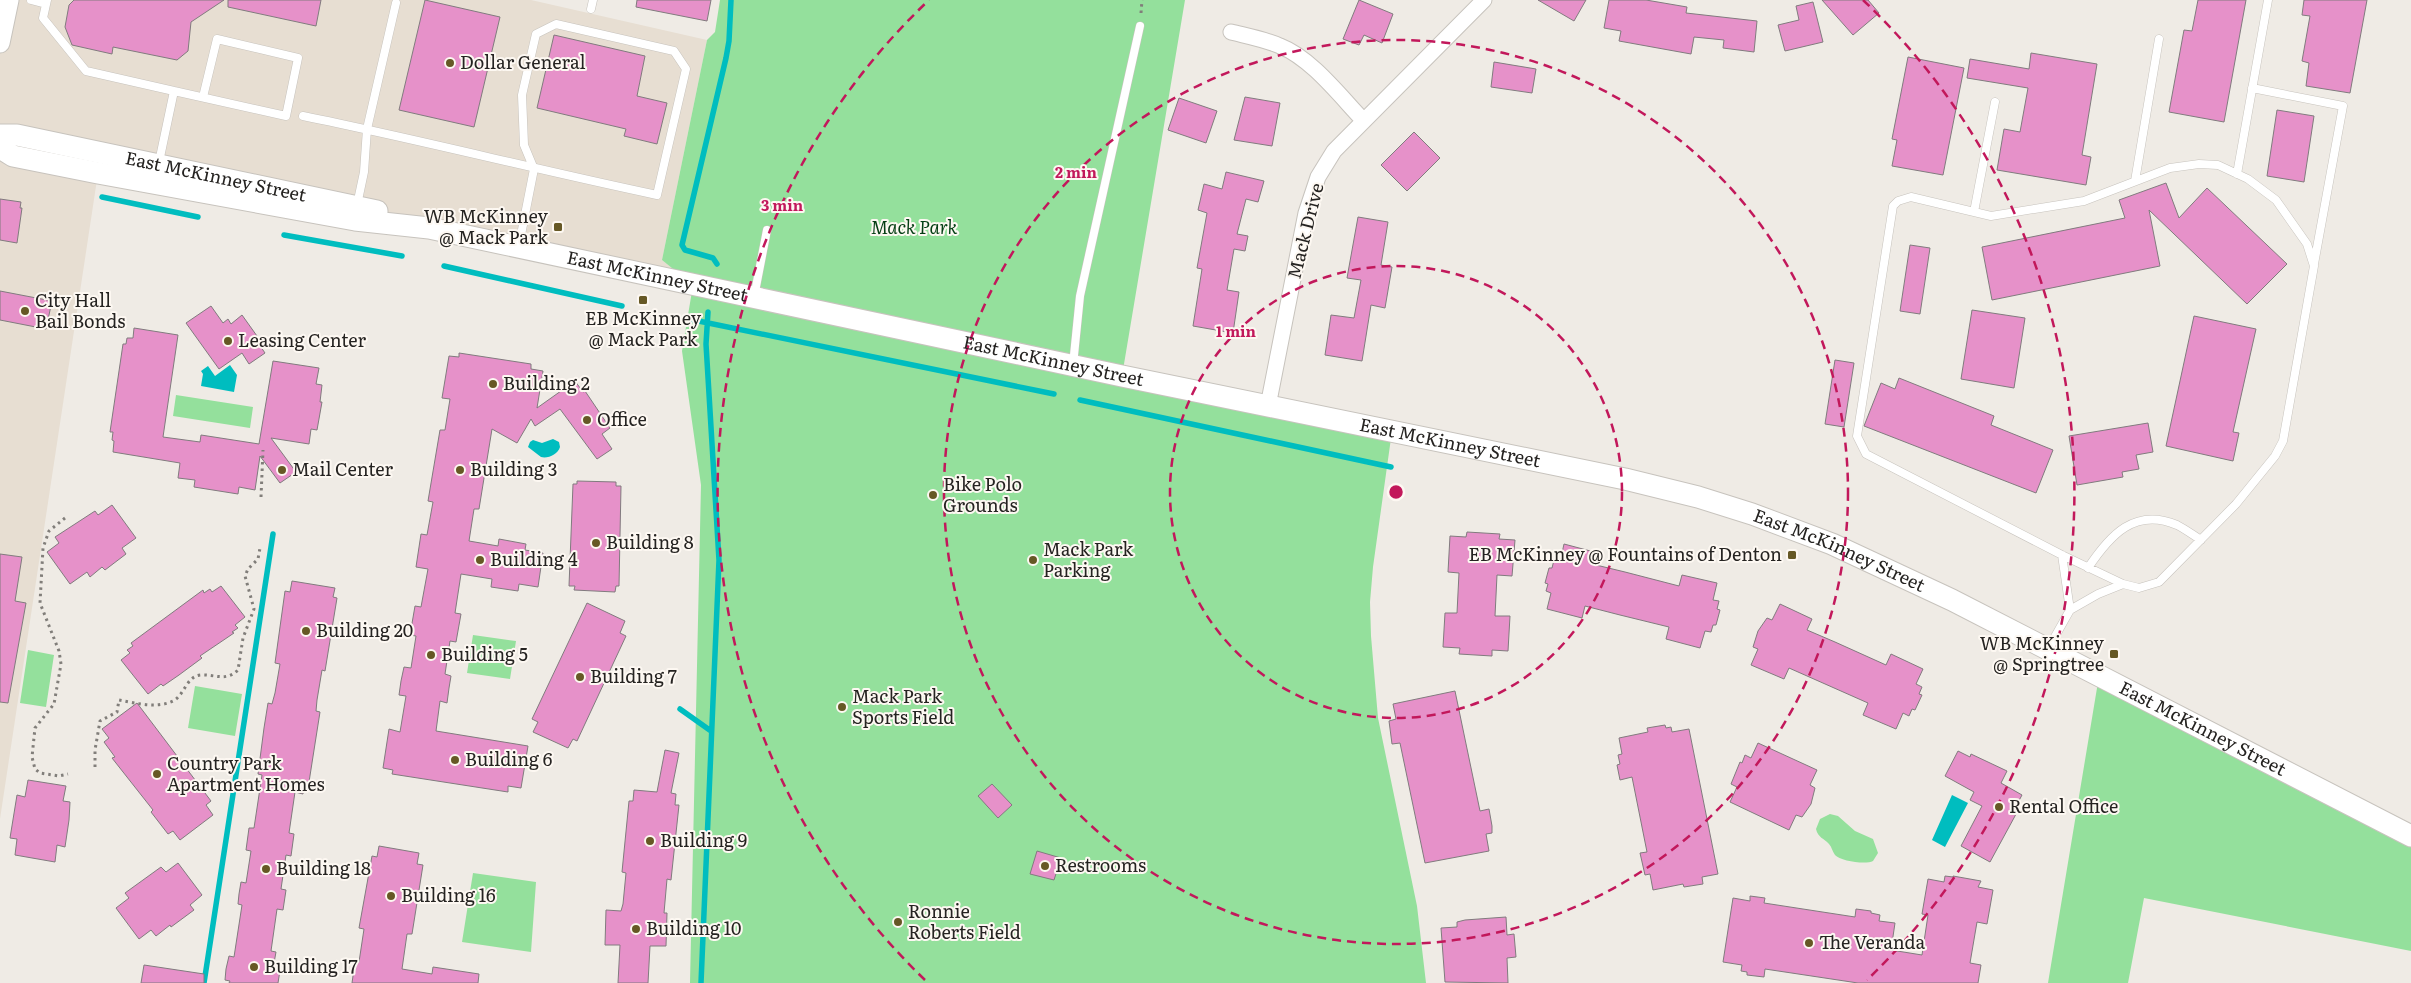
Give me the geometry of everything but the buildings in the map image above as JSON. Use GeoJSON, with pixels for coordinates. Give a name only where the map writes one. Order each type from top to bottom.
{"type":"FeatureCollection","features":[{"type":"Feature","properties":{"kind":"main road","name":"East McKinney Street"},"geometry":{"type":"LineString","coordinates":[[0,135],[17,135],[357,205],[429,228]]}},
{"type":"Feature","properties":{"kind":"main road","name":"East McKinney Street"},"geometry":{"type":"LineString","coordinates":[[0,148],[14,156],[98,173],[355,220],[429,228],[1268,406],[1625,479],[1743,511],[1801,531],[1892,571],[2411,836]]}},
{"type":"Feature","properties":{"kind":"street"},"geometry":{"type":"LineString","coordinates":[[0,43],[9,0]]}},
{"type":"Feature","properties":{"kind":"street","name":"Mack Drive"},"geometry":{"type":"LineString","coordinates":[[1268,406],[1306,213],[1314,188],[1334,151],[1362,120],[1484,0]]}},
{"type":"Feature","properties":{"kind":"street"},"geometry":{"type":"LineString","coordinates":[[1231,32],[1269,42],[1292,52],[1312,68],[1362,120]]}},
{"type":"Feature","properties":{"kind":"lane"},"geometry":{"type":"LineString","coordinates":[[31,0],[47,2],[43,18],[86,71],[203,98],[286,116],[298,58],[217,39],[203,98]]}},
{"type":"Feature","properties":{"kind":"lane"},"geometry":{"type":"LineString","coordinates":[[591,9],[593,0]]}},
{"type":"Feature","properties":{"kind":"lane"},"geometry":{"type":"LineString","coordinates":[[2237,174],[2268,0]]}},
{"type":"Feature","properties":{"kind":"lane"},"geometry":{"type":"LineString","coordinates":[[357,205],[364,172],[367,129],[396,3]]}},
{"type":"Feature","properties":{"kind":"lane"},"geometry":{"type":"LineString","coordinates":[[303,116],[367,129],[534,169],[657,195],[686,69],[674,51],[556,24],[536,34],[522,95],[524,146],[534,169],[519,247]]}},
{"type":"Feature","properties":{"kind":"lane"},"geometry":{"type":"LineString","coordinates":[[1073,365],[1080,296],[1140,26]]}},
{"type":"Feature","properties":{"kind":"lane"},"geometry":{"type":"LineString","coordinates":[[2136,181],[2159,39]]}},
{"type":"Feature","properties":{"kind":"lane"},"geometry":{"type":"LineString","coordinates":[[2252,88],[2343,106],[2283,441],[2275,456],[2236,504],[2159,582],[2139,588],[2123,584],[2062,556],[1866,454],[1857,436],[1894,206],[1898,201],[1911,197],[1991,216],[2084,201],[2170,168],[2199,164],[2218,165],[2248,179],[2276,200],[2307,244],[2314,266]]}},
{"type":"Feature","properties":{"kind":"lane"},"geometry":{"type":"LineString","coordinates":[[158,164],[174,91]]}},
{"type":"Feature","properties":{"kind":"lane"},"geometry":{"type":"LineString","coordinates":[[1974,212],[1995,102]]}},
{"type":"Feature","properties":{"kind":"lane"},"geometry":{"type":"LineString","coordinates":[[754,298],[767,230]]}},
{"type":"Feature","properties":{"kind":"lane"},"geometry":{"type":"LineString","coordinates":[[2088,568],[2101,548],[2117,531],[2136,521],[2155,519],[2178,525],[2200,540]]}},
{"type":"Feature","properties":{"kind":"lane"},"geometry":{"type":"LineString","coordinates":[[2062,556],[2070,610]]}},
{"type":"Feature","properties":{"kind":"lane"},"geometry":{"type":"LineString","coordinates":[[2048,650],[2070,610],[2098,594],[2123,584]]}},
{"type":"Feature","properties":{"kind":"path"},"geometry":{"type":"LineString","coordinates":[[261,497],[263,450]]}},
{"type":"Feature","properties":{"kind":"path"},"geometry":{"type":"LineString","coordinates":[[65,518],[49,531],[43,548],[40,603],[59,652],[61,664],[54,704],[36,728],[32,757],[35,769],[40,773],[59,776],[68,774]]}},
{"type":"Feature","properties":{"kind":"path"},"geometry":{"type":"LineString","coordinates":[[95,767],[95,750],[100,721],[117,712],[119,700],[162,704],[175,699],[188,682],[199,676],[223,677],[238,670],[243,638],[254,609],[245,576],[248,569],[258,559],[260,548]]}},
{"type":"Feature","properties":{"kind":"shaded area"},"geometry":{"type":"Polygon","coordinates":[[[0,0],[531,0],[707,40],[662,260],[694,285],[98,173],[0,819],[0,0]]]}},
{"type":"Feature","properties":{"kind":"green space","name":"Mack Park"},"geometry":{"type":"Polygon","coordinates":[[[720,0],[1185,0],[1122,376],[1392,431],[1373,567],[1370,602],[1371,636],[1378,718],[1417,906],[1426,983],[690,983],[701,485],[682,351],[693,285],[662,260],[707,40],[715,32],[720,0]]]}},
{"type":"Feature","properties":{"kind":"green space"},"geometry":{"type":"Polygon","coordinates":[[[176,395],[253,407],[250,428],[173,416],[176,395]]]}},
{"type":"Feature","properties":{"kind":"green space"},"geometry":{"type":"Polygon","coordinates":[[[473,635],[516,641],[510,679],[467,673],[473,635]]]}},
{"type":"Feature","properties":{"kind":"green space"},"geometry":{"type":"Polygon","coordinates":[[[28,650],[54,655],[46,707],[20,703],[28,650]]]}},
{"type":"Feature","properties":{"kind":"green space"},"geometry":{"type":"Polygon","coordinates":[[[2099,676],[2411,836],[2411,951],[2144,898],[2128,983],[2048,983],[2099,676]]]}},
{"type":"Feature","properties":{"kind":"green space"},"geometry":{"type":"Polygon","coordinates":[[[195,686],[242,694],[235,736],[188,728],[195,686]]]}},
{"type":"Feature","properties":{"kind":"green space"},"geometry":{"type":"Polygon","coordinates":[[[1830,814],[1838,816],[1855,831],[1873,839],[1878,853],[1873,861],[1865,863],[1853,862],[1835,855],[1830,845],[1820,836],[1816,829],[1820,819],[1830,814]]]}},
{"type":"Feature","properties":{"kind":"green space"},"geometry":{"type":"Polygon","coordinates":[[[473,873],[536,882],[531,952],[462,942],[473,873]]]}},
{"type":"Feature","properties":{"kind":"water"},"geometry":{"type":"Polygon","coordinates":[[[230,365],[237,375],[234,392],[201,386],[203,374],[201,371],[208,366],[215,376],[230,365]]]}},
{"type":"Feature","properties":{"kind":"water"},"geometry":{"type":"Polygon","coordinates":[[[553,439],[559,442],[560,447],[550,457],[541,457],[528,447],[533,440],[542,443],[553,439]]]}},
{"type":"Feature","properties":{"kind":"water"},"geometry":{"type":"Polygon","coordinates":[[[1952,795],[1968,803],[1945,847],[1932,840],[1952,795]]]}},
{"type":"Feature","properties":{"kind":"waterway"},"geometry":{"type":"LineString","coordinates":[[717,264],[713,258],[685,250],[682,245],[726,58],[729,41],[731,0]]}},
{"type":"Feature","properties":{"kind":"waterway"},"geometry":{"type":"LineString","coordinates":[[102,197],[198,217]]}},
{"type":"Feature","properties":{"kind":"waterway"},"geometry":{"type":"LineString","coordinates":[[284,235],[402,256]]}},
{"type":"Feature","properties":{"kind":"waterway"},"geometry":{"type":"LineString","coordinates":[[444,266],[622,306]]}},
{"type":"Feature","properties":{"kind":"waterway"},"geometry":{"type":"LineString","coordinates":[[701,983],[719,560],[706,344],[708,312]]}},
{"type":"Feature","properties":{"kind":"waterway"},"geometry":{"type":"LineString","coordinates":[[684,318],[1054,394]]}},
{"type":"Feature","properties":{"kind":"waterway"},"geometry":{"type":"LineString","coordinates":[[1080,400],[1391,467]]}},
{"type":"Feature","properties":{"kind":"waterway"},"geometry":{"type":"LineString","coordinates":[[204,983],[273,534]]}},
{"type":"Feature","properties":{"kind":"waterway"},"geometry":{"type":"LineString","coordinates":[[680,709],[711,731]]}},
{"type":"Feature","properties":{"kind":"place","name":"Dollar General"},"geometry":{"type":"Point","coordinates":[450,63]}},
{"type":"Feature","properties":{"kind":"place","name":"WB McKinney @ Mack Park"},"geometry":{"type":"Point","coordinates":[558,227]}},
{"type":"Feature","properties":{"kind":"place","name":"EB McKinney @ Mack Park"},"geometry":{"type":"Point","coordinates":[643,300]}},
{"type":"Feature","properties":{"kind":"place","name":"City Hall Bail Bonds"},"geometry":{"type":"Point","coordinates":[25,311]}},
{"type":"Feature","properties":{"kind":"place","name":"Leasing Center"},"geometry":{"type":"Point","coordinates":[228,341]}},
{"type":"Feature","properties":{"kind":"place","name":"Building 2"},"geometry":{"type":"Point","coordinates":[493,384]}},
{"type":"Feature","properties":{"kind":"place","name":"Office"},"geometry":{"type":"Point","coordinates":[587,420]}},
{"type":"Feature","properties":{"kind":"place","name":"Mail Center"},"geometry":{"type":"Point","coordinates":[282,470]}},
{"type":"Feature","properties":{"kind":"place","name":"Building 3"},"geometry":{"type":"Point","coordinates":[460,470]}},
{"type":"Feature","properties":{"kind":"place","name":"Bike Polo Grounds"},"geometry":{"type":"Point","coordinates":[933,495]}},
{"type":"Feature","properties":{"kind":"place","name":"Building 8"},"geometry":{"type":"Point","coordinates":[596,543]}},
{"type":"Feature","properties":{"kind":"place","name":"EB McKinney @ Fountains of Denton"},"geometry":{"type":"Point","coordinates":[1792,555]}},
{"type":"Feature","properties":{"kind":"place","name":"Building 4"},"geometry":{"type":"Point","coordinates":[480,560]}},
{"type":"Feature","properties":{"kind":"place","name":"Mack Park Parking"},"geometry":{"type":"Point","coordinates":[1033,560]}},
{"type":"Feature","properties":{"kind":"place","name":"Building 20"},"geometry":{"type":"Point","coordinates":[306,631]}},
{"type":"Feature","properties":{"kind":"place","name":"WB McKinney @ Springtree"},"geometry":{"type":"Point","coordinates":[2114,654]}},
{"type":"Feature","properties":{"kind":"place","name":"Building 5"},"geometry":{"type":"Point","coordinates":[431,655]}},
{"type":"Feature","properties":{"kind":"place","name":"Building 7"},"geometry":{"type":"Point","coordinates":[580,677]}},
{"type":"Feature","properties":{"kind":"place","name":"Mack Park Sports Field"},"geometry":{"type":"Point","coordinates":[842,707]}},
{"type":"Feature","properties":{"kind":"place","name":"Building 6"},"geometry":{"type":"Point","coordinates":[455,760]}},
{"type":"Feature","properties":{"kind":"place","name":"Country Park Apartment Homes"},"geometry":{"type":"Point","coordinates":[157,774]}},
{"type":"Feature","properties":{"kind":"place","name":"Rental Office"},"geometry":{"type":"Point","coordinates":[1999,807]}},
{"type":"Feature","properties":{"kind":"place","name":"Building 9"},"geometry":{"type":"Point","coordinates":[650,841]}},
{"type":"Feature","properties":{"kind":"place","name":"Restrooms"},"geometry":{"type":"Point","coordinates":[1045,866]}},
{"type":"Feature","properties":{"kind":"place","name":"Building 18"},"geometry":{"type":"Point","coordinates":[266,869]}},
{"type":"Feature","properties":{"kind":"place","name":"Building 16"},"geometry":{"type":"Point","coordinates":[391,896]}},
{"type":"Feature","properties":{"kind":"place","name":"Ronnie Roberts Field"},"geometry":{"type":"Point","coordinates":[898,922]}},
{"type":"Feature","properties":{"kind":"place","name":"Building 10"},"geometry":{"type":"Point","coordinates":[636,929]}},
{"type":"Feature","properties":{"kind":"place","name":"The Veranda"},"geometry":{"type":"Point","coordinates":[1809,943]}},
{"type":"Feature","properties":{"kind":"place","name":"Building 17"},"geometry":{"type":"Point","coordinates":[254,967]}}]}
